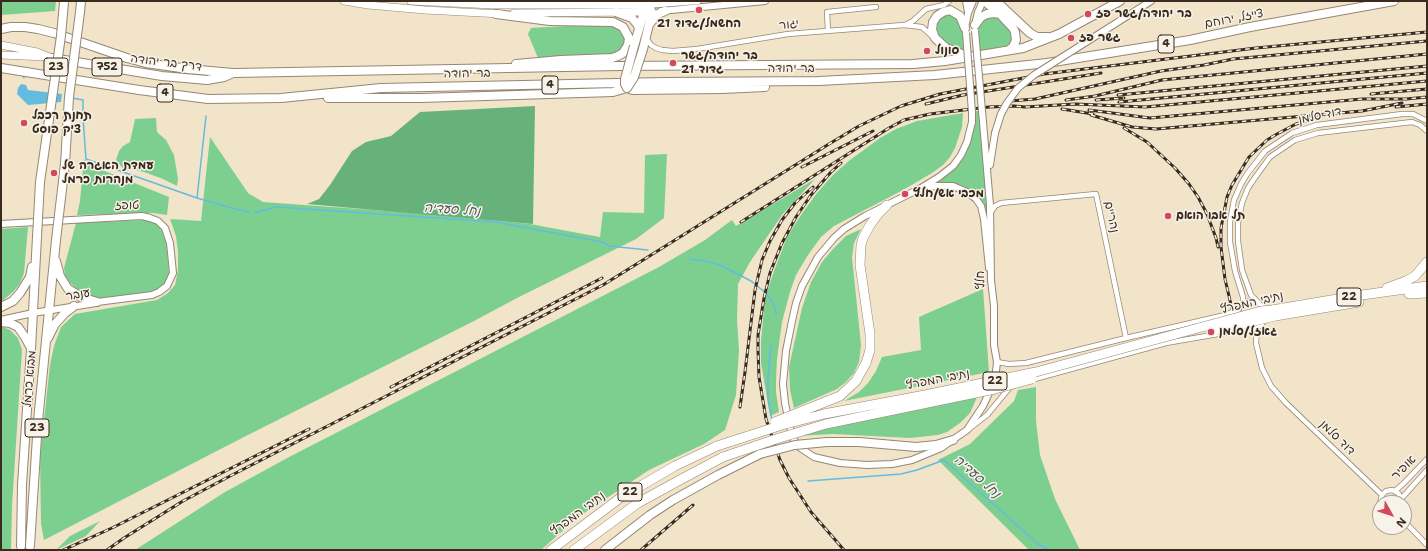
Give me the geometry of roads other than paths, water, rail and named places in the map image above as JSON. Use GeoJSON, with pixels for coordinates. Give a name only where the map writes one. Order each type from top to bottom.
{"type":"FeatureCollection","features":[{"type":"Feature","properties":{"kind":"highway","name":"23"},"geometry":{"type":"LineString","coordinates":[[48,311],[64,164],[69,97],[81,1]]}},
{"type":"Feature","properties":{"kind":"highway"},"geometry":{"type":"LineString","coordinates":[[983,1],[1003,12],[1034,35],[1043,37],[1059,34]]}},
{"type":"Feature","properties":{"kind":"highway"},"geometry":{"type":"LineString","coordinates":[[996,1],[1015,32],[1016,40],[1013,47],[1009,50]]}},
{"type":"Feature","properties":{"kind":"highway"},"geometry":{"type":"LineString","coordinates":[[1000,1],[1003,12]]}},
{"type":"Feature","properties":{"kind":"highway","name":"בר יהודה"},"geometry":{"type":"LineString","coordinates":[[233,73],[426,69],[907,64],[945,61],[1029,46],[1059,34],[1120,1]]}},
{"type":"Feature","properties":{"kind":"highway","name":"צייזל, ירוחם"},"geometry":{"type":"LineString","coordinates":[[935,75],[1047,63],[1190,40],[1250,27],[1394,1]]}},
{"type":"Feature","properties":{"kind":"highway","name":"23"},"geometry":{"type":"LineString","coordinates":[[33,312],[40,182],[64,2]]}},
{"type":"Feature","properties":{"kind":"highway"},"geometry":{"type":"LineString","coordinates":[[648,10],[650,25]]}},
{"type":"Feature","properties":{"kind":"highway"},"geometry":{"type":"LineString","coordinates":[[627,88],[625,79],[639,28],[648,10]]}},
{"type":"Feature","properties":{"kind":"highway"},"geometry":{"type":"LineString","coordinates":[[627,88],[635,74],[650,25],[658,14],[665,11]]}},
{"type":"Feature","properties":{"kind":"highway"},"geometry":{"type":"LineString","coordinates":[[966,31],[960,16],[953,11],[946,11],[940,14],[933,22],[932,30],[935,38],[946,48],[950,51],[972,56]]}},
{"type":"Feature","properties":{"kind":"highway"},"geometry":{"type":"LineString","coordinates":[[616,12],[632,18],[639,28]]}},
{"type":"Feature","properties":{"kind":"highway"},"geometry":{"type":"LineString","coordinates":[[975,28],[979,19],[987,14],[1003,12]]}},
{"type":"Feature","properties":{"kind":"highway"},"geometry":{"type":"LineString","coordinates":[[426,69],[473,68],[561,60],[612,58],[623,53],[629,42],[626,31],[613,22],[550,21],[496,14]]}},
{"type":"Feature","properties":{"kind":"highway","name":"4"},"geometry":{"type":"LineString","coordinates":[[1,29],[12,27],[38,29],[146,63],[233,73]]}},
{"type":"Feature","properties":{"kind":"highway","name":"דרך בר יהודה"},"geometry":{"type":"LineString","coordinates":[[52,58],[162,76],[207,80],[224,77],[233,73]]}},
{"type":"Feature","properties":{"kind":"highway","name":"בר יהודה"},"geometry":{"type":"LineString","coordinates":[[1,68],[138,90],[208,99],[281,98],[381,88],[665,82],[819,81],[935,75]]}},
{"type":"Feature","properties":{"kind":"highway"},"geometry":{"type":"LineString","coordinates":[[281,98],[422,98],[613,92],[627,88],[633,90],[722,89],[788,86],[819,81]]}},
{"type":"Feature","properties":{"kind":"highway"},"geometry":{"type":"LineString","coordinates":[[717,446],[840,396],[856,381],[866,364],[870,350],[870,334],[860,266],[861,245],[870,225],[887,205]]}},
{"type":"Feature","properties":{"kind":"highway"},"geometry":{"type":"LineString","coordinates":[[1,307],[13,301],[25,286],[30,277],[36,250]]}},
{"type":"Feature","properties":{"kind":"highway"},"geometry":{"type":"LineString","coordinates":[[54,254],[60,276],[68,289],[81,297],[97,302]]}},
{"type":"Feature","properties":{"kind":"highway"},"geometry":{"type":"LineString","coordinates":[[1406,281],[1417,271],[1425,260],[1427,254]]}},
{"type":"Feature","properties":{"kind":"highway"},"geometry":{"type":"LineString","coordinates":[[1355,296],[1390,287],[1406,281],[1415,276],[1427,262]]}},
{"type":"Feature","properties":{"kind":"highway","name":"נתיבי המפרץ"},"geometry":{"type":"LineString","coordinates":[[574,550],[638,503],[678,481],[723,458],[776,439],[826,424],[995,388],[1223,328],[1274,313],[1355,296],[1427,286]]}},
{"type":"Feature","properties":{"kind":"highway","name":"נתיבי המפרץ"},"geometry":{"type":"LineString","coordinates":[[550,550],[620,498],[675,466],[717,446],[782,425],[824,414],[1036,372],[1261,311],[1274,313],[1408,294],[1427,293]]}},
{"type":"Feature","properties":{"kind":"highway"},"geometry":{"type":"LineString","coordinates":[[45,346],[55,324],[74,306]]}},
{"type":"Feature","properties":{"kind":"highway","name":"מבוא כרמל"},"geometry":{"type":"LineString","coordinates":[[30,546],[30,523],[48,311]]}},
{"type":"Feature","properties":{"kind":"highway","name":"מבוא כרמל"},"geometry":{"type":"LineString","coordinates":[[21,546],[22,485],[33,312]]}},
{"type":"Feature","properties":{"kind":"highway"},"geometry":{"type":"LineString","coordinates":[[1,321],[18,327],[26,337],[31,349]]}},
{"type":"Feature","properties":{"kind":"highway"},"geometry":{"type":"LineString","coordinates":[[605,550],[650,515],[673,500],[724,471],[760,454],[795,444],[859,442],[916,447],[936,445],[954,440]]}},
{"type":"Feature","properties":{"kind":"main road"},"geometry":{"type":"LineString","coordinates":[[344,1],[368,5],[425,10],[496,14],[648,10]]}},
{"type":"Feature","properties":{"kind":"main road"},"geometry":{"type":"LineString","coordinates":[[411,1],[648,10]]}},
{"type":"Feature","properties":{"kind":"main road","name":"דרך בר יהודה"},"geometry":{"type":"LineString","coordinates":[[1,45],[37,52],[52,58]]}},
{"type":"Feature","properties":{"kind":"main road"},"geometry":{"type":"LineString","coordinates":[[1,55],[52,58]]}},
{"type":"Feature","properties":{"kind":"street"},"geometry":{"type":"LineString","coordinates":[[648,10],[698,1]]}},
{"type":"Feature","properties":{"kind":"street"},"geometry":{"type":"LineString","coordinates":[[648,10],[665,11],[764,1]]}},
{"type":"Feature","properties":{"kind":"street"},"geometry":{"type":"LineString","coordinates":[[904,25],[913,21],[922,11],[944,5],[949,1]]}},
{"type":"Feature","properties":{"kind":"street"},"geometry":{"type":"LineString","coordinates":[[966,1],[968,13],[966,31],[972,122],[967,142],[956,162],[939,177],[921,188],[854,222],[837,234],[818,257],[802,286],[792,321],[784,367],[783,384],[791,433],[799,447],[814,457],[831,461],[859,464],[892,464],[912,460],[934,452],[968,430],[984,418],[1010,387],[1014,385],[1166,344],[1247,329],[1257,329],[1263,323],[1266,315],[1265,310],[1259,303],[1251,301],[1243,304],[1237,313],[1238,321],[1247,329]]}},
{"type":"Feature","properties":{"kind":"street"},"geometry":{"type":"LineString","coordinates":[[968,13],[973,1]]}},
{"type":"Feature","properties":{"kind":"street"},"geometry":{"type":"LineString","coordinates":[[975,28],[978,12],[983,1]]}},
{"type":"Feature","properties":{"kind":"street"},"geometry":{"type":"LineString","coordinates":[[988,174],[995,133],[1001,114],[1018,88],[1034,75],[1151,1]]}},
{"type":"Feature","properties":{"kind":"street"},"geometry":{"type":"LineString","coordinates":[[828,31],[827,12],[876,8]]}},
{"type":"Feature","properties":{"kind":"street","name":"יגור"},"geometry":{"type":"LineString","coordinates":[[646,38],[656,48],[674,51],[697,49],[788,34],[904,25],[922,27],[935,38]]}},
{"type":"Feature","properties":{"kind":"street","name":"חלץ"},"geometry":{"type":"LineString","coordinates":[[968,430],[992,388],[997,362],[994,345],[994,306],[991,280],[990,197],[975,28]]}},
{"type":"Feature","properties":{"kind":"street","name":"דוד סלמן"},"geometry":{"type":"LineString","coordinates":[[1243,304],[1243,298],[1235,271],[1230,242],[1230,222],[1234,200],[1241,184],[1265,151],[1292,133],[1317,125],[1402,114],[1413,114],[1427,121]]}},
{"type":"Feature","properties":{"kind":"street","name":"דוד סלמן"},"geometry":{"type":"LineString","coordinates":[[1259,303],[1251,295],[1242,270],[1238,241],[1238,223],[1242,203],[1248,188],[1270,157],[1295,140],[1318,132],[1412,122],[1420,125],[1427,131]]}},
{"type":"Feature","properties":{"kind":"street"},"geometry":{"type":"LineString","coordinates":[[921,188],[953,186],[967,192],[979,203],[984,219],[991,280]]}},
{"type":"Feature","properties":{"kind":"street","name":"נהריים"},"geometry":{"type":"LineString","coordinates":[[1001,203],[1096,194],[1126,338]]}},
{"type":"Feature","properties":{"kind":"street"},"geometry":{"type":"LineString","coordinates":[[990,197],[994,201],[1001,203]]}},
{"type":"Feature","properties":{"kind":"street"},"geometry":{"type":"LineString","coordinates":[[991,215],[994,206],[1001,203]]}},
{"type":"Feature","properties":{"kind":"street","name":"טופז"},"geometry":{"type":"LineString","coordinates":[[1,224],[142,216],[154,219],[162,225],[167,233],[173,264],[173,273],[167,286],[159,292],[146,296],[97,302]]}},
{"type":"Feature","properties":{"kind":"street","name":"ענבר"},"geometry":{"type":"LineString","coordinates":[[1,321],[33,312],[48,311],[97,302]]}},
{"type":"Feature","properties":{"kind":"street"},"geometry":{"type":"LineString","coordinates":[[997,362],[1009,364],[1026,363],[1225,315],[1239,309]]}},
{"type":"Feature","properties":{"kind":"street"},"geometry":{"type":"LineString","coordinates":[[1166,344],[1173,336],[1210,327],[1225,315]]}},
{"type":"Feature","properties":{"kind":"street","name":"דוד סלמן"},"geometry":{"type":"LineString","coordinates":[[1257,329],[1256,343],[1262,368],[1271,386],[1286,403],[1382,494]]}},
{"type":"Feature","properties":{"kind":"street","name":"אופיר"},"geometry":{"type":"LineString","coordinates":[[1395,491],[1427,459]]}},
{"type":"Feature","properties":{"kind":"street","name":"אופיר"},"geometry":{"type":"LineString","coordinates":[[1406,495],[1427,470]]}},
{"type":"Feature","properties":{"kind":"street"},"geometry":{"type":"LineString","coordinates":[[1382,494],[1386,491],[1395,491],[1399,495]]}},
{"type":"Feature","properties":{"kind":"street"},"geometry":{"type":"LineString","coordinates":[[1412,529],[1427,545]]}},
{"type":"Feature","properties":{"kind":"water"},"geometry":{"type":"Polygon","coordinates":[[[21,84],[26,85],[28,90],[62,94],[61,102],[28,105],[17,94],[18,88],[21,84]]]}},
{"type":"Feature","properties":{"kind":"waterway","name":"נחל סעדיה"},"geometry":{"type":"LineString","coordinates":[[72,98],[83,100],[86,159],[197,198],[249,212]]}},
{"type":"Feature","properties":{"kind":"waterway"},"geometry":{"type":"LineString","coordinates":[[197,198],[206,116]]}},
{"type":"Feature","properties":{"kind":"waterway","name":"נחל סעדיה"},"geometry":{"type":"LineString","coordinates":[[254,213],[276,207],[496,222],[602,242],[609,246],[648,250]]}},
{"type":"Feature","properties":{"kind":"waterway","name":"נחל סעדיה"},"geometry":{"type":"LineString","coordinates":[[690,259],[720,265],[751,281],[766,293],[775,307],[776,314]]}},
{"type":"Feature","properties":{"kind":"waterway","name":"נחל סעדיה"},"geometry":{"type":"LineString","coordinates":[[771,343],[768,399],[772,420]]}},
{"type":"Feature","properties":{"kind":"waterway","name":"נחל סעדיה"},"geometry":{"type":"LineString","coordinates":[[808,481],[901,474],[944,460],[1038,544],[1049,550]]}},
{"type":"Feature","properties":{"kind":"railway"},"geometry":{"type":"LineString","coordinates":[[107,550],[183,501],[603,285],[829,144],[859,126],[901,106],[940,94],[1044,74],[1256,48],[1427,32]]}},
{"type":"Feature","properties":{"kind":"railway"},"geometry":{"type":"LineString","coordinates":[[1010,101],[1035,99],[1161,71],[1233,59],[1427,41]]}},
{"type":"Feature","properties":{"kind":"railway"},"geometry":{"type":"LineString","coordinates":[[1066,100],[1095,96],[1162,80],[1427,54]]}},
{"type":"Feature","properties":{"kind":"railway"},"geometry":{"type":"LineString","coordinates":[[1118,95],[1427,66]]}},
{"type":"Feature","properties":{"kind":"railway"},"geometry":{"type":"LineString","coordinates":[[926,104],[963,95],[1101,73]]}},
{"type":"Feature","properties":{"kind":"railway"},"geometry":{"type":"LineString","coordinates":[[1119,102],[1427,73]]}},
{"type":"Feature","properties":{"kind":"railway"},"geometry":{"type":"LineString","coordinates":[[741,222],[889,128],[904,120],[930,114],[989,107],[1025,107],[1075,104],[1145,107],[1427,81]]}},
{"type":"Feature","properties":{"kind":"railway"},"geometry":{"type":"LineString","coordinates":[[1371,94],[1427,89]]}},
{"type":"Feature","properties":{"kind":"railway"},"geometry":{"type":"LineString","coordinates":[[1089,110],[1150,118],[1362,99],[1406,99],[1427,97]]}},
{"type":"Feature","properties":{"kind":"railway"},"geometry":{"type":"LineString","coordinates":[[1096,100],[1124,98]]}},
{"type":"Feature","properties":{"kind":"railway"},"geometry":{"type":"LineString","coordinates":[[1091,115],[1132,127],[1156,129],[1362,111],[1402,103]]}},
{"type":"Feature","properties":{"kind":"railway"},"geometry":{"type":"LineString","coordinates":[[1396,107],[1427,104]]}},
{"type":"Feature","properties":{"kind":"railway"},"geometry":{"type":"LineString","coordinates":[[1062,109],[1093,114]]}},
{"type":"Feature","properties":{"kind":"railway"},"geometry":{"type":"LineString","coordinates":[[1232,309],[1225,279],[1221,247],[1221,228],[1227,197],[1232,185],[1249,157],[1267,140],[1296,124],[1315,118]]}},
{"type":"Feature","properties":{"kind":"railway"},"geometry":{"type":"LineString","coordinates":[[1124,128],[1147,142],[1175,168],[1189,184],[1207,214],[1218,247]]}},
{"type":"Feature","properties":{"kind":"railway"},"geometry":{"type":"LineString","coordinates":[[802,167],[873,131]]}},
{"type":"Feature","properties":{"kind":"railway"},"geometry":{"type":"LineString","coordinates":[[841,163],[811,195],[796,217],[782,243],[770,273],[764,298],[758,335],[758,350],[759,377],[766,419],[780,460],[789,478],[811,512],[844,550]]}},
{"type":"Feature","properties":{"kind":"railway"},"geometry":{"type":"LineString","coordinates":[[740,407],[755,290],[762,260],[770,241],[782,220],[795,203],[813,187]]}},
{"type":"Feature","properties":{"kind":"railway"},"geometry":{"type":"LineString","coordinates":[[391,387],[602,278]]}},
{"type":"Feature","properties":{"kind":"railway"},"geometry":{"type":"LineString","coordinates":[[63,550],[112,528],[309,429]]}},
{"type":"Feature","properties":{"kind":"railway"},"geometry":{"type":"LineString","coordinates":[[641,550],[693,505]]}},
{"type":"Feature","properties":{"kind":"place","name":"החשמל/גדוד 21"},"geometry":{"type":"Point","coordinates":[699,10]}},
{"type":"Feature","properties":{"kind":"place","name":"בר יהודה/גשר פז"},"geometry":{"type":"Point","coordinates":[1088,14]}},
{"type":"Feature","properties":{"kind":"place","name":"גשר פז"},"geometry":{"type":"Point","coordinates":[1071,38]}},
{"type":"Feature","properties":{"kind":"place","name":"סונול"},"geometry":{"type":"Point","coordinates":[927,51]}},
{"type":"Feature","properties":{"kind":"place","name":"בר יהודה/גשר גדוד 21"},"geometry":{"type":"Point","coordinates":[673,63]}},
{"type":"Feature","properties":{"kind":"place","name":"תחנת רכבל צ'ק פוסט"},"geometry":{"type":"Point","coordinates":[24,123]}},
{"type":"Feature","properties":{"kind":"place","name":"עמדת האגרה של מנהרות כרמל"},"geometry":{"type":"Point","coordinates":[54,173]}},
{"type":"Feature","properties":{"kind":"place","name":"מכבי אש/חלץ"},"geometry":{"type":"Point","coordinates":[905,194]}},
{"type":"Feature","properties":{"kind":"place","name":"תל אבו הואם"},"geometry":{"type":"Point","coordinates":[1168,216]}},
{"type":"Feature","properties":{"kind":"place","name":"גאזל/סלמן"},"geometry":{"type":"Point","coordinates":[1211,332]}}]}
